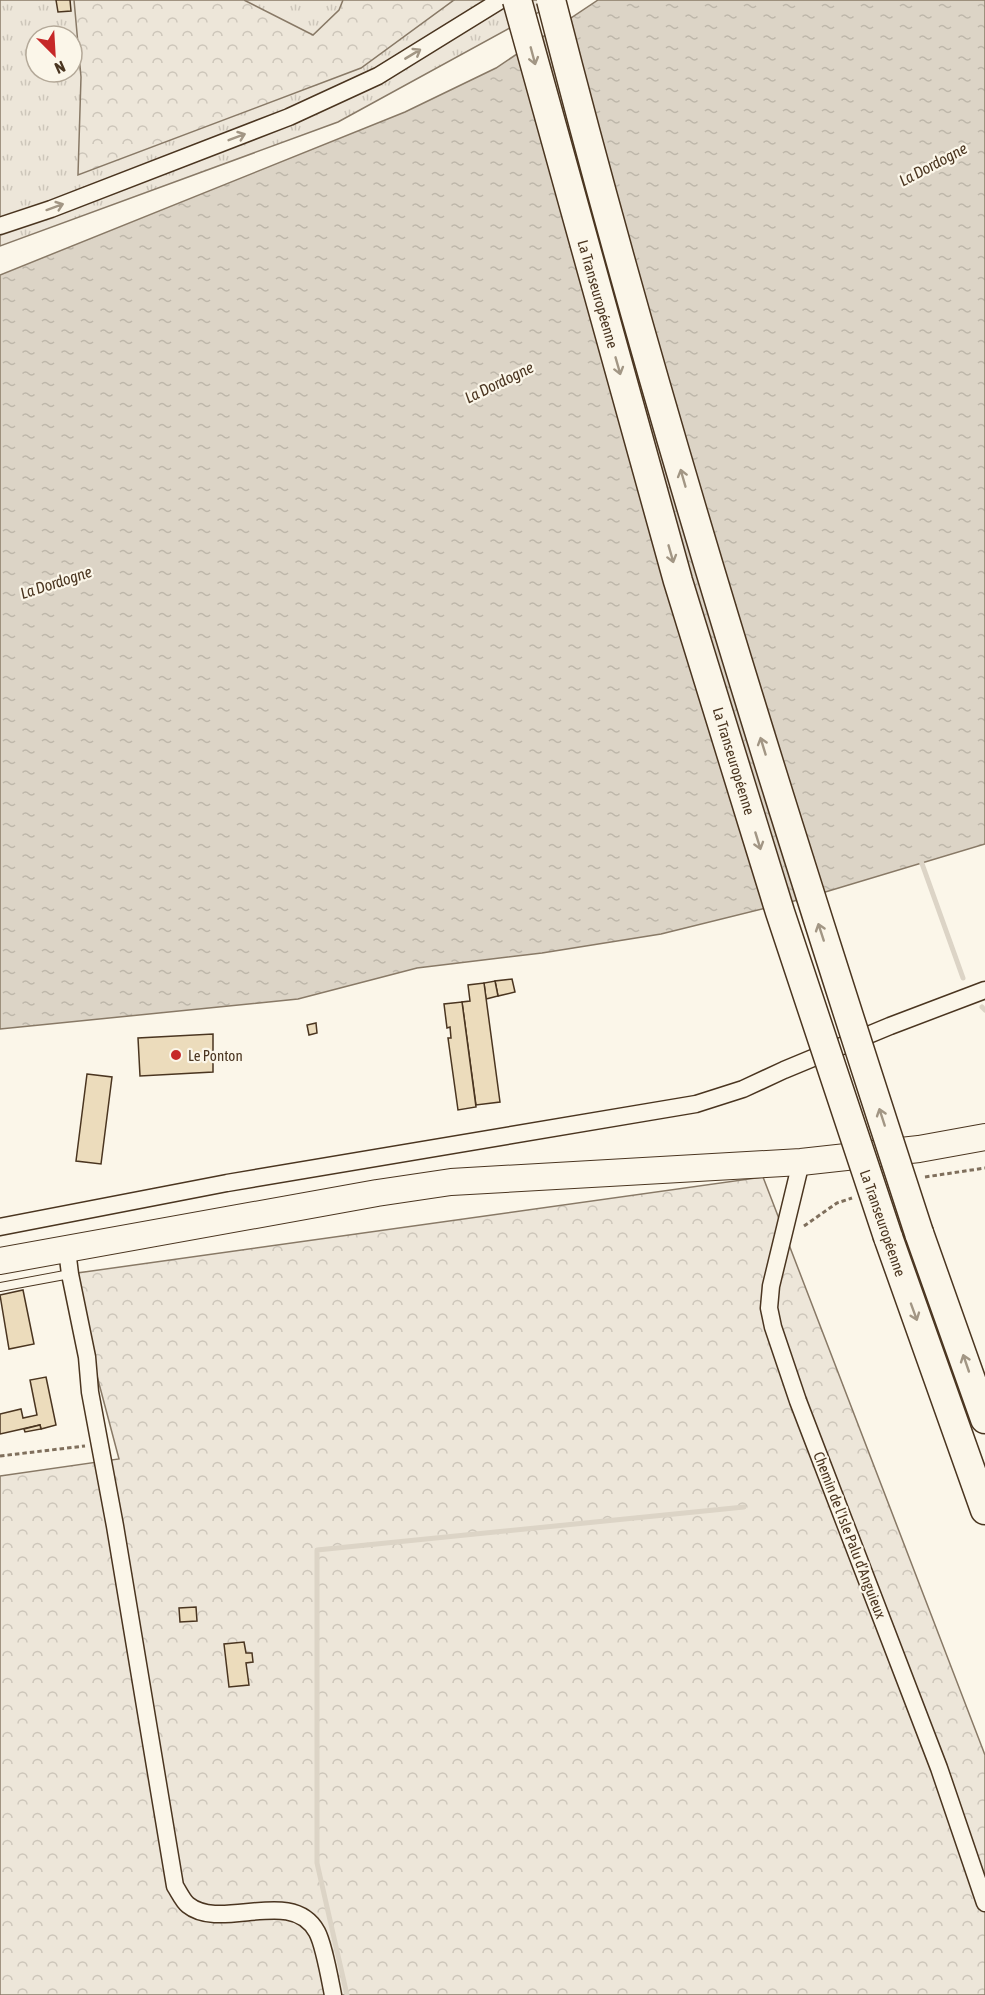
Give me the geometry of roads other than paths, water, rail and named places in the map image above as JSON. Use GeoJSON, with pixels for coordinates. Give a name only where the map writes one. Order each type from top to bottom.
{"type":"FeatureCollection","features":[{"type":"Feature","properties":{"kind":"highway","name":"La Transeuropéenne"},"geometry":{"type":"LineString","coordinates":[[517,0],[678,581],[780,912],[888,1237],[985,1510]]}},
{"type":"Feature","properties":{"kind":"highway","name":"La Transeuropéenne"},"geometry":{"type":"LineString","coordinates":[[551,0],[594,169],[710,573],[811,902],[919,1233],[985,1419]]}},
{"type":"Feature","properties":{"kind":"main road"},"geometry":{"type":"LineString","coordinates":[[0,1261],[69,1262],[245,1217],[451,1182],[801,1162],[919,1149],[985,1137]]}},
{"type":"Feature","properties":{"kind":"street"},"geometry":{"type":"LineString","coordinates":[[0,226],[51,209],[289,117],[378,76],[501,0]]}},
{"type":"Feature","properties":{"kind":"street"},"geometry":{"type":"LineString","coordinates":[[0,1227],[227,1183],[696,1104],[743,1089],[890,1026],[985,990]]}},
{"type":"Feature","properties":{"kind":"street","name":"Chemin de l'Isle Palu d’Anguieux"},"geometry":{"type":"LineString","coordinates":[[801,1162],[771,1286],[770,1308],[773,1327],[798,1401],[939,1768],[985,1903]]}},
{"type":"Feature","properties":{"kind":"street"},"geometry":{"type":"LineString","coordinates":[[69,1262],[87,1357],[99,1445],[115,1526],[175,1886],[188,1905],[205,1913],[288,1911],[306,1917],[318,1933],[333,1995]]}},
{"type":"Feature","properties":{"kind":"lane"},"geometry":{"type":"LineString","coordinates":[[0,1287],[69,1262]]}},
{"type":"Feature","properties":{"kind":"water","name":"La Dordogne"},"geometry":{"type":"Polygon","coordinates":[[[598,0],[985,0],[985,844],[802,899],[661,934],[542,953],[417,968],[298,999],[0,1029],[0,275],[405,112],[496,68],[598,0]]]}},
{"type":"Feature","properties":{"kind":"waterway"},"geometry":{"type":"LineString","coordinates":[[920,858],[963,978]]}},
{"type":"Feature","properties":{"kind":"waterway"},"geometry":{"type":"LineString","coordinates":[[982,1007],[985,1010]]}},
{"type":"Feature","properties":{"kind":"waterway"},"geometry":{"type":"LineString","coordinates":[[347,1995],[317,1863],[317,1550],[744,1507]]}},
{"type":"Feature","properties":{"kind":"place","name":"Le Ponton"},"geometry":{"type":"Point","coordinates":[176,1055]}}]}
